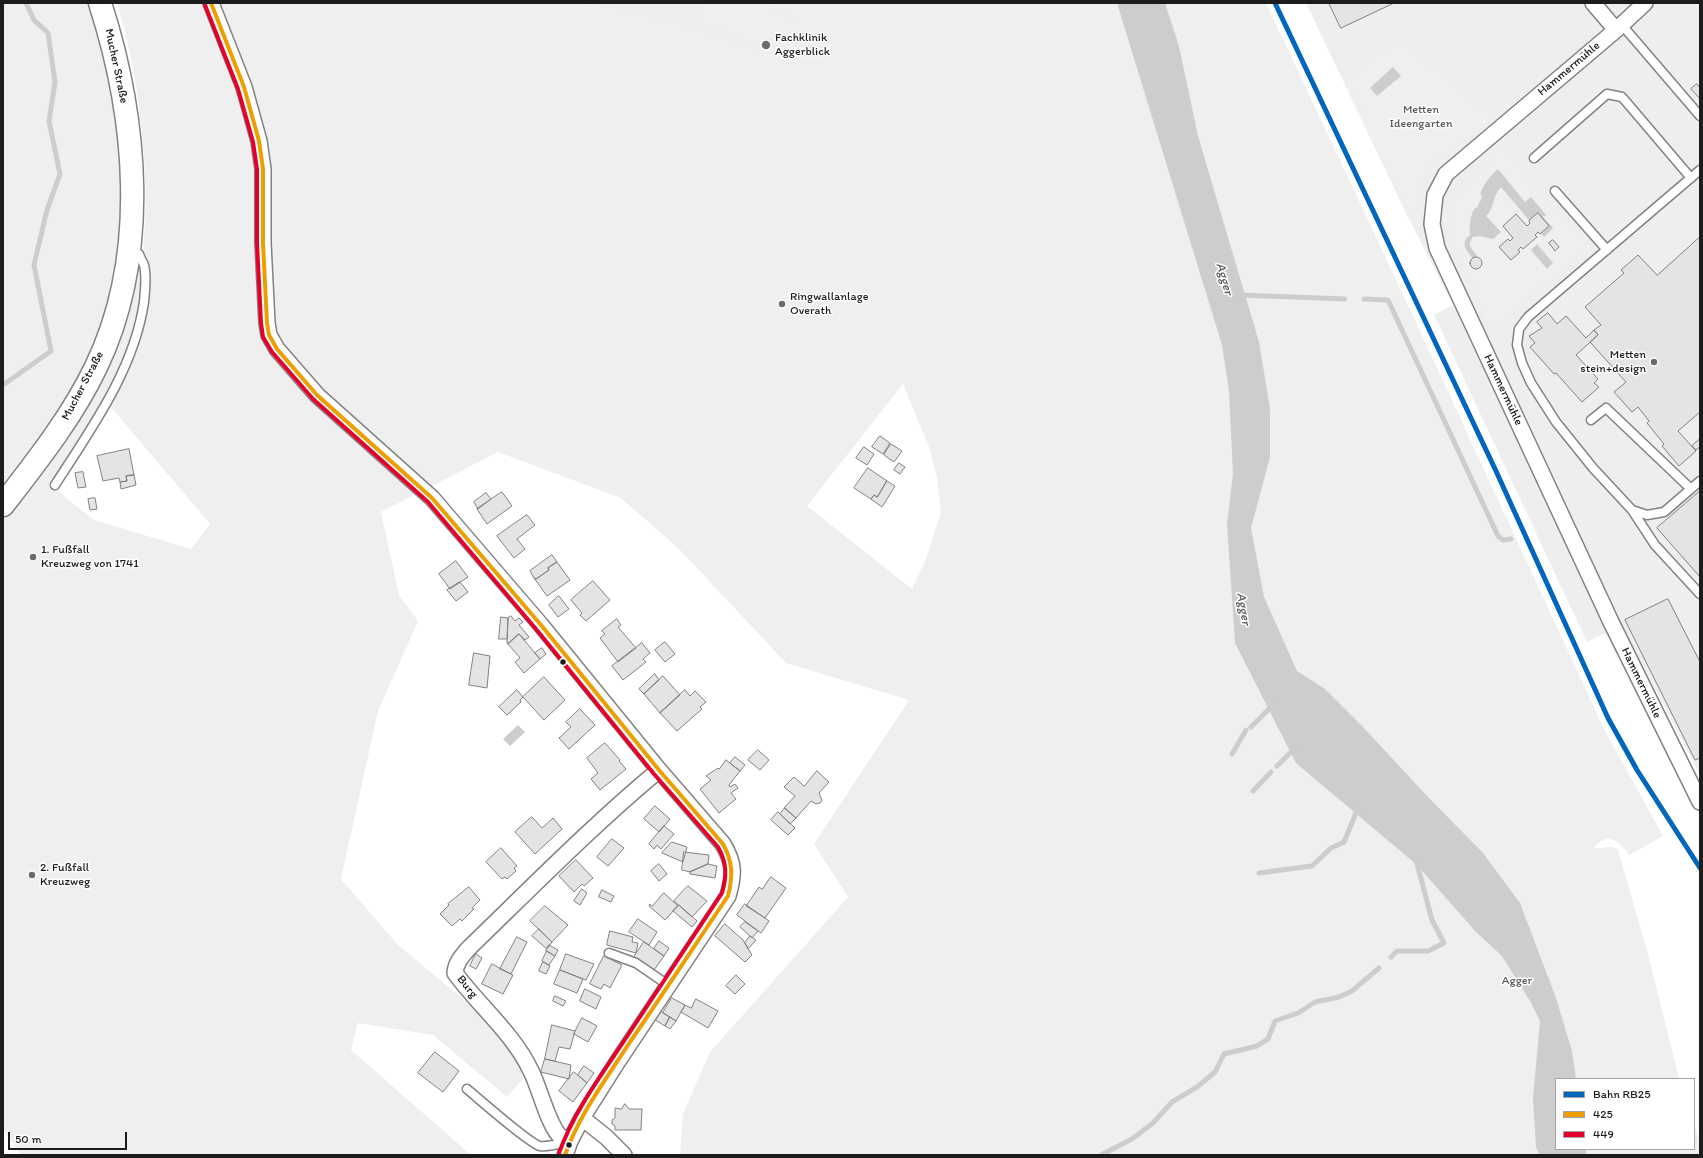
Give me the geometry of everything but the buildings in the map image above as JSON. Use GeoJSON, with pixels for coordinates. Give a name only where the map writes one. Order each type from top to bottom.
{"type":"FeatureCollection","features":[{"type":"Feature","properties":{"kind":"main road","name":"Mucher Straße"},"geometry":{"type":"LineString","coordinates":[[3,504],[67,418],[96,366],[109,334],[120,298],[129,250],[132,206],[126,116],[120,79],[100,3]]}},
{"type":"Feature","properties":{"kind":"street"},"geometry":{"type":"LineString","coordinates":[[211,3],[244,87],[259,141],[263,169],[265,301],[269,335],[277,349],[317,395],[432,498],[541,625],[659,770],[723,844],[730,855],[733,866],[733,880],[728,896],[668,985],[582,1118],[567,1148]]}},
{"type":"Feature","properties":{"kind":"street"},"geometry":{"type":"LineString","coordinates":[[1593,3],[1619,28]]}},
{"type":"Feature","properties":{"kind":"street","name":"Hammermühle"},"geometry":{"type":"LineString","coordinates":[[1645,3],[1619,28],[1446,174],[1435,195],[1432,224],[1437,248],[1607,615],[1700,802]]}},
{"type":"Feature","properties":{"kind":"street","name":"Burg"},"geometry":{"type":"LineString","coordinates":[[567,1148],[555,1129],[531,1070],[509,1035],[455,973],[456,965],[469,948],[540,879],[625,798],[659,770]]}},
{"type":"Feature","properties":{"kind":"street"},"geometry":{"type":"LineString","coordinates":[[582,1118],[606,1137],[624,1155]]}},
{"type":"Feature","properties":{"kind":"lane"},"geometry":{"type":"LineString","coordinates":[[1619,28],[1700,116]]}},
{"type":"Feature","properties":{"kind":"lane"},"geometry":{"type":"LineString","coordinates":[[1534,158],[1606,94],[1622,98],[1691,178]]}},
{"type":"Feature","properties":{"kind":"lane"},"geometry":{"type":"LineString","coordinates":[[1700,170],[1523,322],[1519,329],[1517,345],[1522,363],[1531,383],[1556,422],[1593,468],[1632,510],[1655,545],[1700,594]]}},
{"type":"Feature","properties":{"kind":"lane"},"geometry":{"type":"LineString","coordinates":[[1555,191],[1607,250]]}},
{"type":"Feature","properties":{"kind":"lane"},"geometry":{"type":"LineString","coordinates":[[55,485],[107,403],[129,357],[137,335],[146,288],[144,265],[139,254],[129,250]]}},
{"type":"Feature","properties":{"kind":"lane"},"geometry":{"type":"LineString","coordinates":[[1591,420],[1606,408],[1691,489]]}},
{"type":"Feature","properties":{"kind":"lane"},"geometry":{"type":"LineString","coordinates":[[1632,510],[1646,515],[1664,512],[1700,481]]}},
{"type":"Feature","properties":{"kind":"lane"},"geometry":{"type":"LineString","coordinates":[[609,953],[636,963],[668,985]]}},
{"type":"Feature","properties":{"kind":"lane"},"geometry":{"type":"LineString","coordinates":[[467,1089],[521,1134],[539,1146],[567,1148]]}},
{"type":"Feature","properties":{"kind":"shaded area","name":"Fachklinik Aggerblick"},"geometry":{"type":"Polygon","coordinates":[[[581,3],[768,3],[803,17],[786,61],[693,30],[581,3]]]}},
{"type":"Feature","properties":{"kind":"shaded area"},"geometry":{"type":"Polygon","coordinates":[[[1306,3],[1700,3],[1700,775],[1622,625],[1587,642],[1434,315],[1453,305],[1406,213],[1306,3]]]}},
{"type":"Feature","properties":{"kind":"green space"},"geometry":{"type":"Polygon","coordinates":[[[3,3],[91,3],[117,104],[123,185],[123,241],[112,288],[99,331],[74,393],[3,490],[3,3]]]}},
{"type":"Feature","properties":{"kind":"green space","name":"Agger"},"geometry":{"type":"Polygon","coordinates":[[[117,3],[581,3],[693,30],[786,61],[803,17],[768,3],[1266,3],[1421,333],[1604,729],[1663,836],[1629,855],[1621,845],[1608,839],[1599,843],[1594,848],[1613,847],[1618,850],[1651,965],[1679,1078],[1555,1078],[1555,1150],[1695,1150],[1695,1128],[1700,1142],[1700,1155],[1544,1155],[1536,1134],[1536,1147],[1539,1155],[680,1155],[683,1114],[710,1052],[848,897],[814,844],[909,700],[786,663],[679,549],[621,498],[498,452],[381,512],[399,595],[418,621],[378,711],[341,879],[397,944],[470,1005],[514,1056],[524,1078],[507,1097],[433,1035],[358,1023],[351,1050],[471,1155],[21,1155],[3,1129],[3,515],[57,449],[132,278],[142,268],[146,197],[144,152],[133,66],[117,3]],[[128,353],[94,419],[72,449],[51,483],[65,497],[94,520],[191,549],[210,524],[110,406],[134,358],[128,353]],[[903,384],[807,506],[912,589],[926,559],[941,512],[937,478],[929,447],[903,384]],[[1366,821],[1417,865],[1443,893],[1453,878],[1366,821]]]}},
{"type":"Feature","properties":{"kind":"green space"},"geometry":{"type":"Polygon","coordinates":[[[704,3],[758,3],[798,19],[784,55],[697,21],[704,3]]]}},
{"type":"Feature","properties":{"kind":"green space","name":"Metten Ideengarten"},"geometry":{"type":"Polygon","coordinates":[[[1401,34],[1431,66],[1442,68],[1478,107],[1487,100],[1498,115],[1453,153],[1450,151],[1426,172],[1418,208],[1407,212],[1346,82],[1401,34]]]}},
{"type":"Feature","properties":{"kind":"green space"},"geometry":{"type":"Polygon","coordinates":[[[1502,147],[1591,247],[1492,332],[1453,245],[1448,227],[1450,205],[1459,189],[1502,147]],[[1502,172],[1492,174],[1486,181],[1480,194],[1482,196],[1477,206],[1478,208],[1474,210],[1470,222],[1470,236],[1468,238],[1480,236],[1490,239],[1501,233],[1486,216],[1494,197],[1501,187],[1530,223],[1527,226],[1516,214],[1503,226],[1513,238],[1510,241],[1508,239],[1500,247],[1511,259],[1521,247],[1523,249],[1536,237],[1535,235],[1546,215],[1531,197],[1526,202],[1507,182],[1509,180],[1502,172]]]}},
{"type":"Feature","properties":{"kind":"water","name":"Agger"},"geometry":{"type":"Polygon","coordinates":[[[1117,3],[1165,3],[1179,46],[1198,136],[1259,342],[1270,409],[1270,457],[1251,528],[1264,597],[1297,671],[1325,689],[1362,726],[1483,853],[1520,903],[1556,998],[1572,1051],[1576,1078],[1555,1078],[1555,1150],[1586,1150],[1586,1155],[1539,1155],[1536,1147],[1533,1098],[1540,1021],[1530,1001],[1502,956],[1476,932],[1417,865],[1296,763],[1235,643],[1227,524],[1233,474],[1229,391],[1222,345],[1117,3]]]}},
{"type":"Feature","properties":{"kind":"water"},"geometry":{"type":"Polygon","coordinates":[[[1393,67],[1401,76],[1377,96],[1370,88],[1393,67]]]}},
{"type":"Feature","properties":{"kind":"water"},"geometry":{"type":"Polygon","coordinates":[[[1498,169],[1525,202],[1531,197],[1546,215],[1543,217],[1553,228],[1544,237],[1541,233],[1538,214],[1529,220],[1501,187],[1496,194],[1489,213],[1486,216],[1501,232],[1493,239],[1480,236],[1472,237],[1471,240],[1468,239],[1470,236],[1470,225],[1473,211],[1475,208],[1478,208],[1477,207],[1482,196],[1480,194],[1483,187],[1498,169]]]}},
{"type":"Feature","properties":{"kind":"water"},"geometry":{"type":"Polygon","coordinates":[[[1537,244],[1553,263],[1547,269],[1531,250],[1537,244]]]}},
{"type":"Feature","properties":{"kind":"water"},"geometry":{"type":"Polygon","coordinates":[[[518,725],[525,732],[510,746],[503,739],[518,725]]]}},
{"type":"Feature","properties":{"kind":"waterway"},"geometry":{"type":"LineString","coordinates":[[3,385],[51,351],[34,265],[47,210],[60,174],[49,121],[55,82],[48,33],[34,20],[26,3]]}},
{"type":"Feature","properties":{"kind":"waterway"},"geometry":{"type":"LineString","coordinates":[[1469,239],[1467,246],[1474,256]]}},
{"type":"Feature","properties":{"kind":"waterway","name":"Agger"},"geometry":{"type":"LineString","coordinates":[[1240,295],[1345,299]]}},
{"type":"Feature","properties":{"kind":"waterway"},"geometry":{"type":"LineString","coordinates":[[1364,299],[1388,300],[1498,536],[1503,540],[1511,539]]}},
{"type":"Feature","properties":{"kind":"waterway"},"geometry":{"type":"LineString","coordinates":[[1251,727],[1273,705]]}},
{"type":"Feature","properties":{"kind":"waterway"},"geometry":{"type":"LineString","coordinates":[[1232,754],[1246,730]]}},
{"type":"Feature","properties":{"kind":"waterway"},"geometry":{"type":"LineString","coordinates":[[1277,766],[1295,748]]}},
{"type":"Feature","properties":{"kind":"waterway"},"geometry":{"type":"LineString","coordinates":[[1253,791],[1271,772]]}},
{"type":"Feature","properties":{"kind":"waterway"},"geometry":{"type":"LineString","coordinates":[[1259,873],[1312,866],[1331,848],[1344,842],[1358,808]]}},
{"type":"Feature","properties":{"kind":"waterway"},"geometry":{"type":"LineString","coordinates":[[1391,957],[1397,951],[1428,951],[1444,943],[1432,920],[1416,860]]}},
{"type":"Feature","properties":{"kind":"waterway"},"geometry":{"type":"LineString","coordinates":[[1101,1155],[1132,1139],[1153,1123],[1172,1102],[1197,1087],[1215,1072],[1224,1054],[1257,1046],[1268,1039],[1275,1021],[1298,1013],[1315,1002],[1339,997],[1352,991],[1379,968]]}},
{"type":"Feature","properties":{"kind":"rail line","name":"RB25"},"geometry":{"type":"LineString","coordinates":[[1275,3],[1496,471],[1608,718],[1637,770],[1700,868]]}},
{"type":"Feature","properties":{"kind":"transit line","name":"425"},"geometry":{"type":"LineString","coordinates":[[211,3],[244,87],[259,141],[263,169],[263,243],[267,323],[269,335],[277,349],[317,395],[432,498],[541,625],[659,770],[723,844],[729,857],[731,882],[728,896],[594,1097],[578,1126],[565,1155]]}},
{"type":"Feature","properties":{"kind":"transit line","name":"449"},"geometry":{"type":"LineString","coordinates":[[205,5],[238,89],[253,142],[257,169],[257,243],[261,323],[263,337],[272,352],[313,399],[428,502],[536,629],[654,774],[718,847],[725,864],[725,881],[722,893],[589,1093],[572,1122],[559,1153]]}},
{"type":"Feature","properties":{"kind":"place","name":"Fachklinik Aggerblick"},"geometry":{"type":"Point","coordinates":[766,45]}},
{"type":"Feature","properties":{"kind":"place","name":"Ringwallanlage Overath"},"geometry":{"type":"Point","coordinates":[782,304]}},
{"type":"Feature","properties":{"kind":"place","name":"Metten stein+design"},"geometry":{"type":"Point","coordinates":[1654,362]}},
{"type":"Feature","properties":{"kind":"place","name":"1. Fußfall Kreuzweg von 1741"},"geometry":{"type":"Point","coordinates":[33,557]}},
{"type":"Feature","properties":{"kind":"place","name":"2. Fußfall Kreuzweg"},"geometry":{"type":"Point","coordinates":[32,875]}}]}
